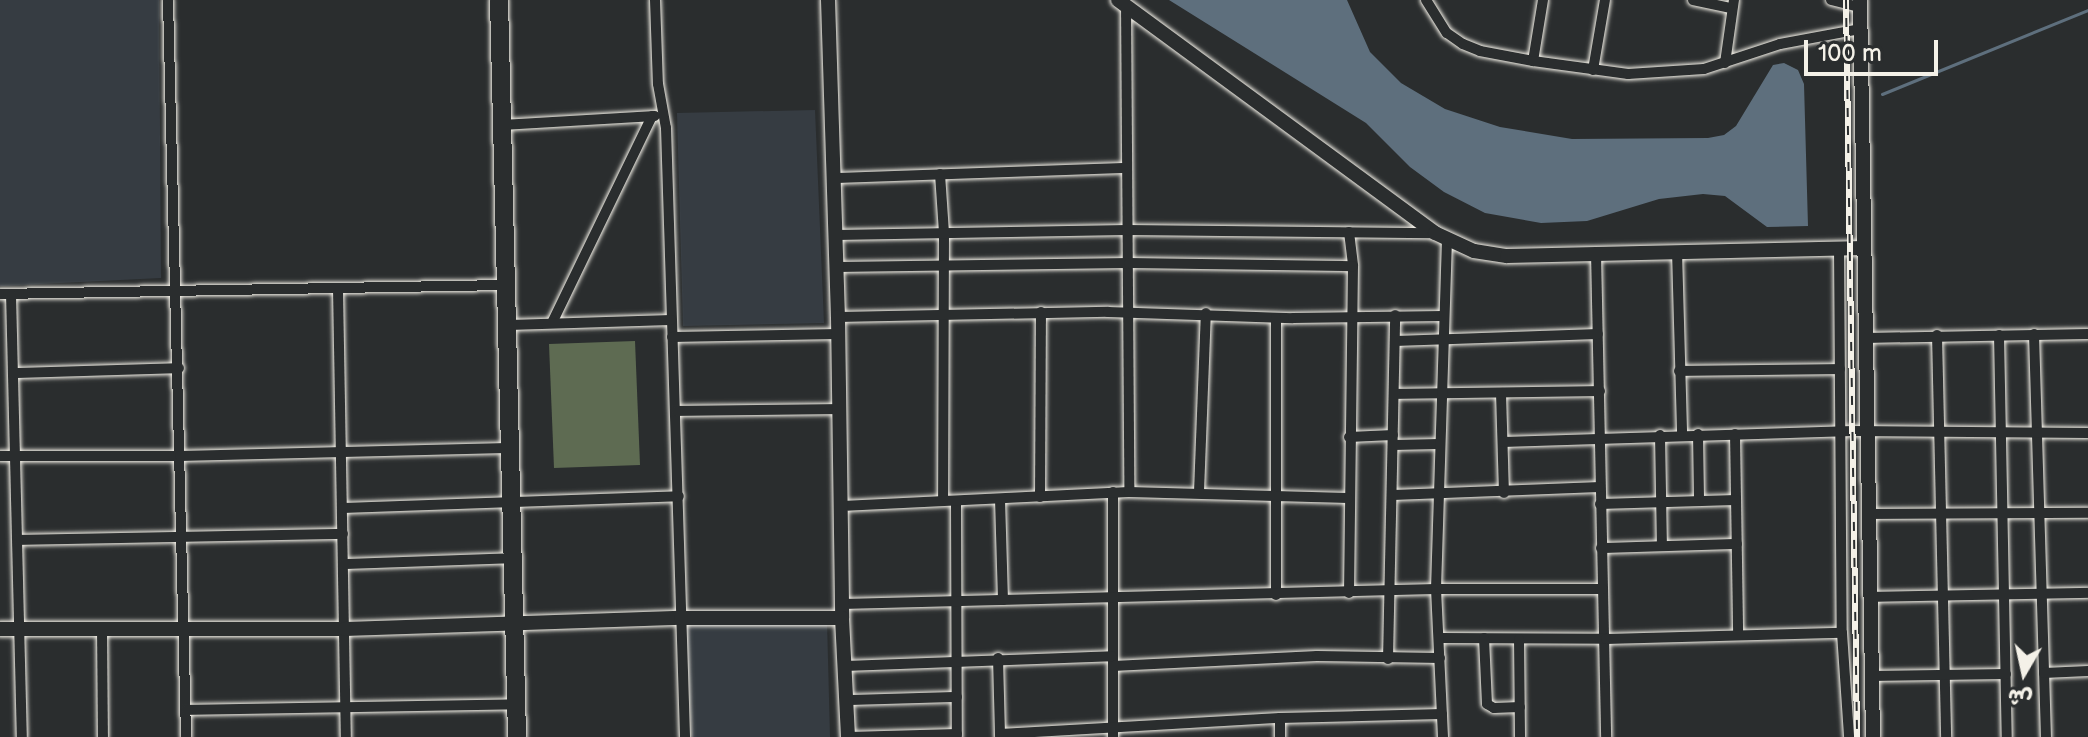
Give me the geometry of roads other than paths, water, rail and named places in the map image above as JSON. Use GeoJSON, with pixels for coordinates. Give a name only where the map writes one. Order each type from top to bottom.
{"type":"FeatureCollection","features":[{"type":"Feature","properties":{"kind":"highway"},"geometry":{"type":"LineString","coordinates":[[499,0],[517,737]]}},
{"type":"Feature","properties":{"kind":"street"},"geometry":{"type":"LineString","coordinates":[[168,0],[186,737]]}},
{"type":"Feature","properties":{"kind":"street"},"geometry":{"type":"LineString","coordinates":[[655,0],[658,84],[665,116],[685,737]]}},
{"type":"Feature","properties":{"kind":"street"},"geometry":{"type":"LineString","coordinates":[[828,0],[835,178],[842,611],[848,737],[957,735],[956,501]]}},
{"type":"Feature","properties":{"kind":"street"},"geometry":{"type":"LineString","coordinates":[[1426,0],[1447,33],[1480,51],[1593,70],[1656,75],[1725,63],[1780,44],[1860,29]]}},
{"type":"Feature","properties":{"kind":"street"},"geometry":{"type":"LineString","coordinates":[[1533,61],[1543,0]]}},
{"type":"Feature","properties":{"kind":"street"},"geometry":{"type":"LineString","coordinates":[[1593,70],[1605,0]]}},
{"type":"Feature","properties":{"kind":"street"},"geometry":{"type":"LineString","coordinates":[[1693,0],[1733,4],[1725,63]]}},
{"type":"Feature","properties":{"kind":"street"},"geometry":{"type":"LineString","coordinates":[[1831,0],[1860,3],[1873,737]]}},
{"type":"Feature","properties":{"kind":"street"},"geometry":{"type":"LineString","coordinates":[[1122,2],[1129,263],[1129,492]]}},
{"type":"Feature","properties":{"kind":"street"},"geometry":{"type":"LineString","coordinates":[[1122,2],[1441,237],[1490,255],[1864,248]]}},
{"type":"Feature","properties":{"kind":"street"},"geometry":{"type":"LineString","coordinates":[[552,323],[652,116]]}},
{"type":"Feature","properties":{"kind":"street"},"geometry":{"type":"LineString","coordinates":[[502,125],[665,116]]}},
{"type":"Feature","properties":{"kind":"street"},"geometry":{"type":"LineString","coordinates":[[835,178],[1125,168]]}},
{"type":"Feature","properties":{"kind":"street"},"geometry":{"type":"LineString","coordinates":[[940,174],[944,233],[943,501]]}},
{"type":"Feature","properties":{"kind":"street"},"geometry":{"type":"LineString","coordinates":[[836,235],[1127,230],[1349,232],[1441,237]]}},
{"type":"Feature","properties":{"kind":"street"},"geometry":{"type":"LineString","coordinates":[[1349,232],[1353,266],[1349,593]]}},
{"type":"Feature","properties":{"kind":"street"},"geometry":{"type":"LineString","coordinates":[[1441,237],[1443,338],[1436,589],[1443,737]]}},
{"type":"Feature","properties":{"kind":"street"},"geometry":{"type":"LineString","coordinates":[[1839,248],[1842,633],[1849,737]]}},
{"type":"Feature","properties":{"kind":"street"},"geometry":{"type":"LineString","coordinates":[[1677,251],[1682,435]]}},
{"type":"Feature","properties":{"kind":"street"},"geometry":{"type":"LineString","coordinates":[[1596,253],[1606,737]]}},
{"type":"Feature","properties":{"kind":"street"},"geometry":{"type":"LineString","coordinates":[[837,267],[1129,263],[1353,266]]}},
{"type":"Feature","properties":{"kind":"street"},"geometry":{"type":"LineString","coordinates":[[22,737],[17,456],[14,373],[6,294],[177,294],[506,285]]}},
{"type":"Feature","properties":{"kind":"street"},"geometry":{"type":"LineString","coordinates":[[338,289],[346,737]]}},
{"type":"Feature","properties":{"kind":"street"},"geometry":{"type":"LineString","coordinates":[[838,317],[1041,312],[1206,313],[1276,318],[1443,316]]}},
{"type":"Feature","properties":{"kind":"street"},"geometry":{"type":"LineString","coordinates":[[1040,497],[1041,312]]}},
{"type":"Feature","properties":{"kind":"street"},"geometry":{"type":"LineString","coordinates":[[1199,492],[1206,313]]}},
{"type":"Feature","properties":{"kind":"street"},"geometry":{"type":"LineString","coordinates":[[1388,659],[1392,591],[1395,315]]}},
{"type":"Feature","properties":{"kind":"street"},"geometry":{"type":"LineString","coordinates":[[1276,318],[1276,595]]}},
{"type":"Feature","properties":{"kind":"street"},"geometry":{"type":"LineString","coordinates":[[509,325],[671,320]]}},
{"type":"Feature","properties":{"kind":"street"},"geometry":{"type":"LineString","coordinates":[[672,337],[838,334]]}},
{"type":"Feature","properties":{"kind":"street"},"geometry":{"type":"LineString","coordinates":[[1395,341],[1598,334]]}},
{"type":"Feature","properties":{"kind":"street"},"geometry":{"type":"LineString","coordinates":[[2034,334],[2046,737]]}},
{"type":"Feature","properties":{"kind":"street"},"geometry":{"type":"LineString","coordinates":[[1865,338],[2088,334]]}},
{"type":"Feature","properties":{"kind":"street"},"geometry":{"type":"LineString","coordinates":[[1937,335],[1946,737]]}},
{"type":"Feature","properties":{"kind":"street"},"geometry":{"type":"LineString","coordinates":[[1999,335],[2007,737]]}},
{"type":"Feature","properties":{"kind":"street"},"geometry":{"type":"LineString","coordinates":[[14,373],[179,368]]}},
{"type":"Feature","properties":{"kind":"street"},"geometry":{"type":"LineString","coordinates":[[1679,371],[1840,369]]}},
{"type":"Feature","properties":{"kind":"street"},"geometry":{"type":"LineString","coordinates":[[1394,394],[1600,391]]}},
{"type":"Feature","properties":{"kind":"street"},"geometry":{"type":"LineString","coordinates":[[1501,393],[1504,493]]}},
{"type":"Feature","properties":{"kind":"street"},"geometry":{"type":"LineString","coordinates":[[676,411],[838,409]]}},
{"type":"Feature","properties":{"kind":"street"},"geometry":{"type":"LineString","coordinates":[[1503,442],[1698,434],[2088,433]]}},
{"type":"Feature","properties":{"kind":"street"},"geometry":{"type":"LineString","coordinates":[[1698,434],[1699,501]]}},
{"type":"Feature","properties":{"kind":"street"},"geometry":{"type":"LineString","coordinates":[[1735,434],[1738,635]]}},
{"type":"Feature","properties":{"kind":"street"},"geometry":{"type":"LineString","coordinates":[[1660,435],[1662,546]]}},
{"type":"Feature","properties":{"kind":"street"},"geometry":{"type":"LineString","coordinates":[[1349,437],[1439,444]]}},
{"type":"Feature","properties":{"kind":"street"},"geometry":{"type":"LineString","coordinates":[[0,456],[180,456],[509,448]]}},
{"type":"Feature","properties":{"kind":"street"},"geometry":{"type":"LineString","coordinates":[[1393,495],[1600,487]]}},
{"type":"Feature","properties":{"kind":"street"},"geometry":{"type":"LineString","coordinates":[[1113,492],[1113,732]]}},
{"type":"Feature","properties":{"kind":"street"},"geometry":{"type":"LineString","coordinates":[[840,506],[1113,492],[1348,498]]}},
{"type":"Feature","properties":{"kind":"street"},"geometry":{"type":"LineString","coordinates":[[343,508],[679,496]]}},
{"type":"Feature","properties":{"kind":"street"},"geometry":{"type":"LineString","coordinates":[[1000,499],[1003,600]]}},
{"type":"Feature","properties":{"kind":"street"},"geometry":{"type":"LineString","coordinates":[[1600,504],[1736,500]]}},
{"type":"Feature","properties":{"kind":"street"},"geometry":{"type":"LineString","coordinates":[[1869,514],[2088,513]]}},
{"type":"Feature","properties":{"kind":"street"},"geometry":{"type":"LineString","coordinates":[[19,540],[343,534]]}},
{"type":"Feature","properties":{"kind":"street"},"geometry":{"type":"LineString","coordinates":[[1601,548],[1737,544]]}},
{"type":"Feature","properties":{"kind":"street"},"geometry":{"type":"LineString","coordinates":[[344,564],[513,558]]}},
{"type":"Feature","properties":{"kind":"street"},"geometry":{"type":"LineString","coordinates":[[0,629],[345,629],[842,611],[957,601],[1436,589],[1603,589]]}},
{"type":"Feature","properties":{"kind":"street"},"geometry":{"type":"LineString","coordinates":[[1870,597],[2088,593]]}},
{"type":"Feature","properties":{"kind":"street"},"geometry":{"type":"LineString","coordinates":[[102,628],[103,737]]}},
{"type":"Feature","properties":{"kind":"street"},"geometry":{"type":"LineString","coordinates":[[1439,638],[1606,639],[1842,633]]}},
{"type":"Feature","properties":{"kind":"street"},"geometry":{"type":"LineString","coordinates":[[1484,638],[1487,704],[1494,708],[1520,707]]}},
{"type":"Feature","properties":{"kind":"street"},"geometry":{"type":"LineString","coordinates":[[1519,639],[1520,737]]}},
{"type":"Feature","properties":{"kind":"street"},"geometry":{"type":"LineString","coordinates":[[845,666],[998,658],[1113,661],[1317,656],[1440,658]]}},
{"type":"Feature","properties":{"kind":"street"},"geometry":{"type":"LineString","coordinates":[[998,658],[1000,736],[1113,732],[1280,718],[1442,714]]}},
{"type":"Feature","properties":{"kind":"street"},"geometry":{"type":"LineString","coordinates":[[2044,673],[2088,671]]}},
{"type":"Feature","properties":{"kind":"street"},"geometry":{"type":"LineString","coordinates":[[1871,676],[2006,674]]}},
{"type":"Feature","properties":{"kind":"street"},"geometry":{"type":"LineString","coordinates":[[847,700],[957,697]]}},
{"type":"Feature","properties":{"kind":"street"},"geometry":{"type":"LineString","coordinates":[[186,710],[516,704]]}},
{"type":"Feature","properties":{"kind":"street"},"geometry":{"type":"LineString","coordinates":[[1280,718],[1280,737]]}},
{"type":"Feature","properties":{"kind":"water"},"geometry":{"type":"Polygon","coordinates":[[[1169,0],[1347,0],[1370,52],[1401,83],[1445,109],[1500,127],[1572,139],[1708,138],[1724,135],[1736,126],[1773,65],[1784,63],[1798,70],[1804,84],[1808,226],[1767,227],[1725,196],[1703,194],[1659,199],[1587,221],[1541,223],[1485,213],[1444,192],[1410,167],[1366,123],[1169,0]]]}},
{"type":"Feature","properties":{"kind":"waterway"},"geometry":{"type":"LineString","coordinates":[[1882,94],[2088,10]]}},
{"type":"Feature","properties":{"kind":"railway"},"geometry":{"type":"LineString","coordinates":[[1846,0],[1857,737]]}}]}
